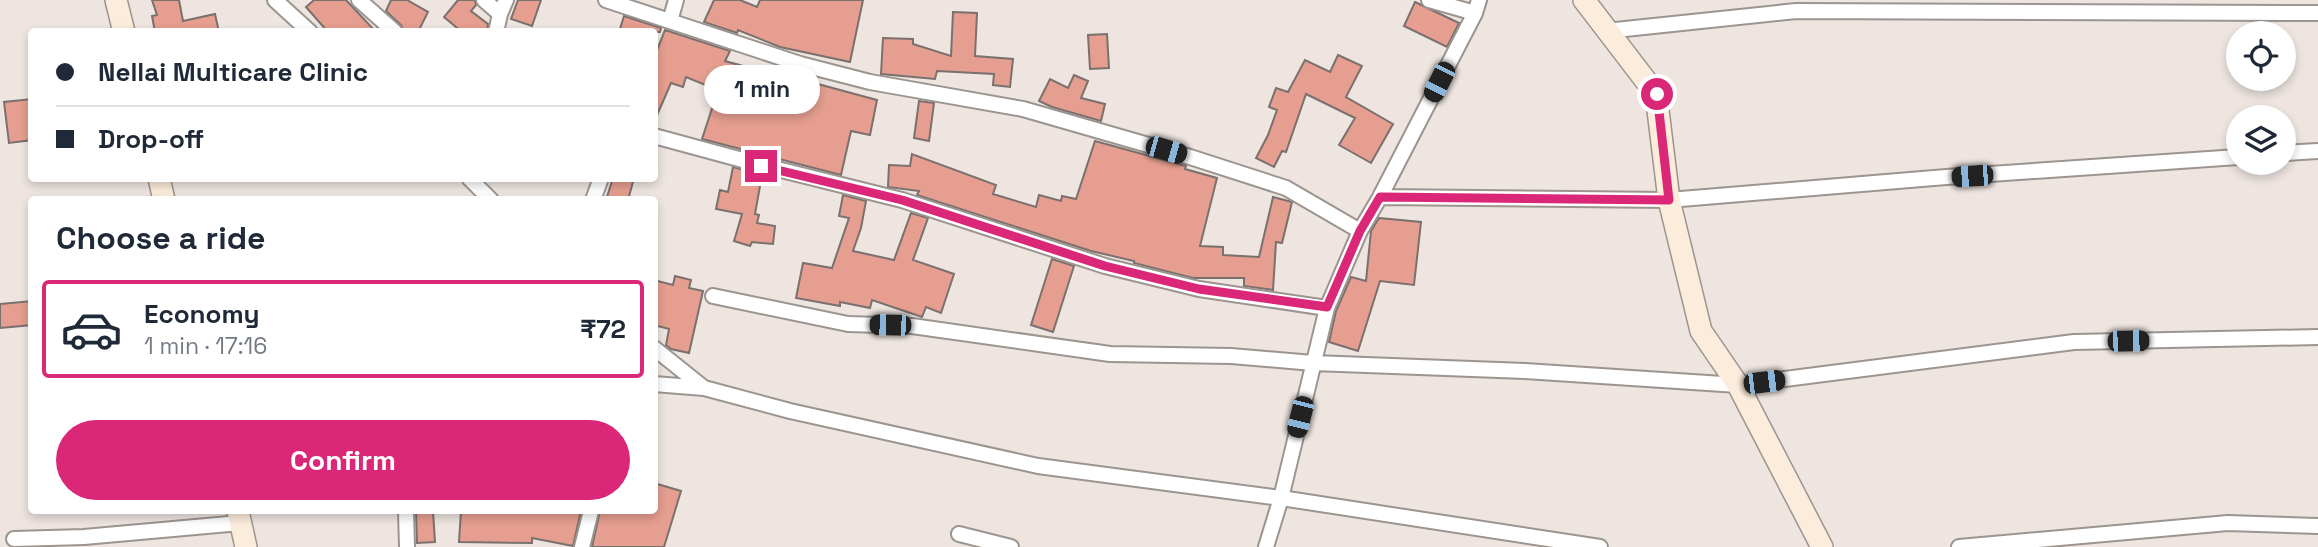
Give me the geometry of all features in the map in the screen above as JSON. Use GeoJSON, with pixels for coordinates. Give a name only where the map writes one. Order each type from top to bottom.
{"type":"FeatureCollection","features":[{"type":"Feature","properties":{"kind":"main road"},"geometry":{"type":"LineString","coordinates":[[116,0],[123,28]]}},
{"type":"Feature","properties":{"kind":"main road"},"geometry":{"type":"LineString","coordinates":[[1584,0],[1657,94],[1669,200],[1701,331],[1738,385],[1822,547]]}},
{"type":"Feature","properties":{"kind":"main road"},"geometry":{"type":"LineString","coordinates":[[239,517],[246,547]]}},
{"type":"Feature","properties":{"kind":"street"},"geometry":{"type":"LineString","coordinates":[[275,0],[306,28]]}},
{"type":"Feature","properties":{"kind":"street"},"geometry":{"type":"LineString","coordinates":[[359,0],[390,28]]}},
{"type":"Feature","properties":{"kind":"street"},"geometry":{"type":"LineString","coordinates":[[484,0],[500,14]]}},
{"type":"Feature","properties":{"kind":"street"},"geometry":{"type":"LineString","coordinates":[[497,28],[506,0]]}},
{"type":"Feature","properties":{"kind":"street"},"geometry":{"type":"LineString","coordinates":[[607,0],[800,64],[870,82],[1023,109],[1190,157],[1286,188],[1360,231]]}},
{"type":"Feature","properties":{"kind":"street"},"geometry":{"type":"LineString","coordinates":[[670,21],[676,0]]}},
{"type":"Feature","properties":{"kind":"street"},"geometry":{"type":"LineString","coordinates":[[1266,547],[1281,498],[1327,307],[1360,231],[1477,7],[1429,0]]}},
{"type":"Feature","properties":{"kind":"street"},"geometry":{"type":"LineString","coordinates":[[1606,30],[1796,11],[2317,10]]}},
{"type":"Feature","properties":{"kind":"street"},"geometry":{"type":"LineString","coordinates":[[658,137],[761,166],[902,200],[1105,266],[1199,289],[1327,307]]}},
{"type":"Feature","properties":{"kind":"street"},"geometry":{"type":"LineString","coordinates":[[2296,152],[2318,151]]}},
{"type":"Feature","properties":{"kind":"street"},"geometry":{"type":"LineString","coordinates":[[1380,197],[1669,200],[2226,158]]}},
{"type":"Feature","properties":{"kind":"street"},"geometry":{"type":"LineString","coordinates":[[473,182],[487,196]]}},
{"type":"Feature","properties":{"kind":"street"},"geometry":{"type":"LineString","coordinates":[[713,296],[848,324],[912,326],[1110,354],[1230,356],[1313,363],[1525,370],[1738,385],[2074,342],[2318,337]]}},
{"type":"Feature","properties":{"kind":"street"},"geometry":{"type":"LineString","coordinates":[[658,351],[704,388]]}},
{"type":"Feature","properties":{"kind":"street"},"geometry":{"type":"LineString","coordinates":[[658,384],[704,388],[790,411],[1038,466],[1281,498],[1600,547]]}},
{"type":"Feature","properties":{"kind":"street"},"geometry":{"type":"LineString","coordinates":[[405,514],[407,547]]}},
{"type":"Feature","properties":{"kind":"street"},"geometry":{"type":"LineString","coordinates":[[582,547],[590,514]]}},
{"type":"Feature","properties":{"kind":"street"},"geometry":{"type":"LineString","coordinates":[[14,539],[84,537],[239,517]]}},
{"type":"Feature","properties":{"kind":"street"},"geometry":{"type":"LineString","coordinates":[[1959,547],[2228,523],[2318,526]]}},
{"type":"Feature","properties":{"kind":"street"},"geometry":{"type":"LineString","coordinates":[[959,534],[1011,547]]}},
{"type":"Feature","properties":{"kind":"building"},"geometry":{"type":"Polygon","coordinates":[[[152,0],[179,0],[183,21],[215,14],[218,28],[154,28],[152,16],[157,15],[152,0]]]}},
{"type":"Feature","properties":{"kind":"building"},"geometry":{"type":"Polygon","coordinates":[[[314,0],[346,0],[372,28],[324,28],[306,7],[314,0]]]}},
{"type":"Feature","properties":{"kind":"building"},"geometry":{"type":"Polygon","coordinates":[[[391,0],[407,0],[428,12],[420,28],[402,28],[386,11],[391,0]]]}},
{"type":"Feature","properties":{"kind":"building"},"geometry":{"type":"Polygon","coordinates":[[[458,0],[475,0],[476,5],[471,11],[488,24],[488,28],[457,28],[444,17],[458,0]]]}},
{"type":"Feature","properties":{"kind":"building"},"geometry":{"type":"Polygon","coordinates":[[[518,0],[541,0],[532,26],[511,19],[518,0]]]}},
{"type":"Feature","properties":{"kind":"building"},"geometry":{"type":"Polygon","coordinates":[[[714,0],[740,0],[757,7],[760,0],[863,0],[850,62],[780,47],[738,30],[737,33],[704,22],[714,0]]]}},
{"type":"Feature","properties":{"kind":"building"},"geometry":{"type":"Polygon","coordinates":[[[1415,2],[1459,23],[1447,47],[1404,26],[1415,2]]]}},
{"type":"Feature","properties":{"kind":"building"},"geometry":{"type":"Polygon","coordinates":[[[953,12],[977,13],[975,56],[1013,59],[1010,87],[993,85],[994,74],[937,71],[935,79],[881,74],[883,38],[913,39],[913,44],[951,56],[953,12]]]}},
{"type":"Feature","properties":{"kind":"building"},"geometry":{"type":"Polygon","coordinates":[[[624,16],[661,28],[658,32],[658,28],[620,28],[624,16]]]}},
{"type":"Feature","properties":{"kind":"building"},"geometry":{"type":"Polygon","coordinates":[[[665,30],[730,51],[725,61],[877,100],[870,135],[851,131],[841,175],[702,139],[718,90],[686,77],[683,87],[671,83],[658,113],[658,48],[665,30]]]}},
{"type":"Feature","properties":{"kind":"building"},"geometry":{"type":"Polygon","coordinates":[[[1107,34],[1109,68],[1090,69],[1088,35],[1107,34]]]}},
{"type":"Feature","properties":{"kind":"building"},"geometry":{"type":"Polygon","coordinates":[[[1338,55],[1362,66],[1346,97],[1393,124],[1371,163],[1339,145],[1355,118],[1306,94],[1286,152],[1282,151],[1274,167],[1256,158],[1277,110],[1269,107],[1276,88],[1288,92],[1305,60],[1330,72],[1338,55]]]}},
{"type":"Feature","properties":{"kind":"building"},"geometry":{"type":"Polygon","coordinates":[[[1074,75],[1088,81],[1081,98],[1105,104],[1101,121],[1039,101],[1050,79],[1068,88],[1074,75]]]}},
{"type":"Feature","properties":{"kind":"building"},"geometry":{"type":"Polygon","coordinates":[[[28,99],[28,141],[9,143],[4,102],[28,99]]]}},
{"type":"Feature","properties":{"kind":"building"},"geometry":{"type":"Polygon","coordinates":[[[919,101],[934,103],[929,141],[914,138],[919,101]]]}},
{"type":"Feature","properties":{"kind":"building"},"geometry":{"type":"Polygon","coordinates":[[[1095,141],[1186,166],[1185,169],[1217,178],[1200,246],[1223,247],[1223,255],[1259,257],[1273,197],[1292,202],[1282,243],[1276,242],[1273,290],[1244,286],[1244,278],[1193,278],[1134,263],[917,195],[919,191],[888,187],[889,165],[910,166],[912,154],[996,185],[993,194],[1036,207],[1039,195],[1061,201],[1062,196],[1076,199],[1095,141]]]}},
{"type":"Feature","properties":{"kind":"building"},"geometry":{"type":"Polygon","coordinates":[[[733,167],[762,175],[755,214],[759,215],[757,223],[775,226],[773,244],[752,242],[750,246],[734,241],[742,214],[716,209],[720,190],[728,192],[733,167]]]}},
{"type":"Feature","properties":{"kind":"building"},"geometry":{"type":"Polygon","coordinates":[[[612,182],[633,182],[629,196],[607,196],[612,182]]]}},
{"type":"Feature","properties":{"kind":"building"},"geometry":{"type":"Polygon","coordinates":[[[843,195],[866,201],[853,251],[894,260],[911,213],[928,218],[913,260],[954,274],[941,313],[926,307],[922,317],[872,300],[870,308],[796,298],[803,263],[832,268],[849,218],[839,216],[843,195]]]}},
{"type":"Feature","properties":{"kind":"building"},"geometry":{"type":"Polygon","coordinates":[[[1379,218],[1421,222],[1414,285],[1380,281],[1358,351],[1329,342],[1336,311],[1351,277],[1366,281],[1371,231],[1379,218]]]}},
{"type":"Feature","properties":{"kind":"building"},"geometry":{"type":"Polygon","coordinates":[[[1052,259],[1074,266],[1053,332],[1031,325],[1052,259]]]}},
{"type":"Feature","properties":{"kind":"building"},"geometry":{"type":"Polygon","coordinates":[[[675,276],[691,280],[689,288],[703,291],[689,353],[671,349],[666,345],[669,329],[658,326],[658,281],[673,285],[675,276]]]}},
{"type":"Feature","properties":{"kind":"building"},"geometry":{"type":"Polygon","coordinates":[[[28,301],[28,325],[0,328],[0,304],[28,301]]]}},
{"type":"Feature","properties":{"kind":"building"},"geometry":{"type":"Polygon","coordinates":[[[658,484],[681,491],[664,547],[592,547],[599,514],[658,514],[658,484]]]}},
{"type":"Feature","properties":{"kind":"building"},"geometry":{"type":"Polygon","coordinates":[[[416,514],[433,514],[435,542],[417,543],[416,514]]]}},
{"type":"Feature","properties":{"kind":"building"},"geometry":{"type":"Polygon","coordinates":[[[461,514],[580,514],[573,546],[532,538],[532,543],[459,542],[461,514]]]}},
{"type":"Feature","properties":{"kind":"route"},"geometry":{"type":"LineString","coordinates":[[761,166],[902,200],[1105,266],[1199,289],[1327,307],[1360,231],[1380,197],[1669,200],[1657,94]]}}]}
